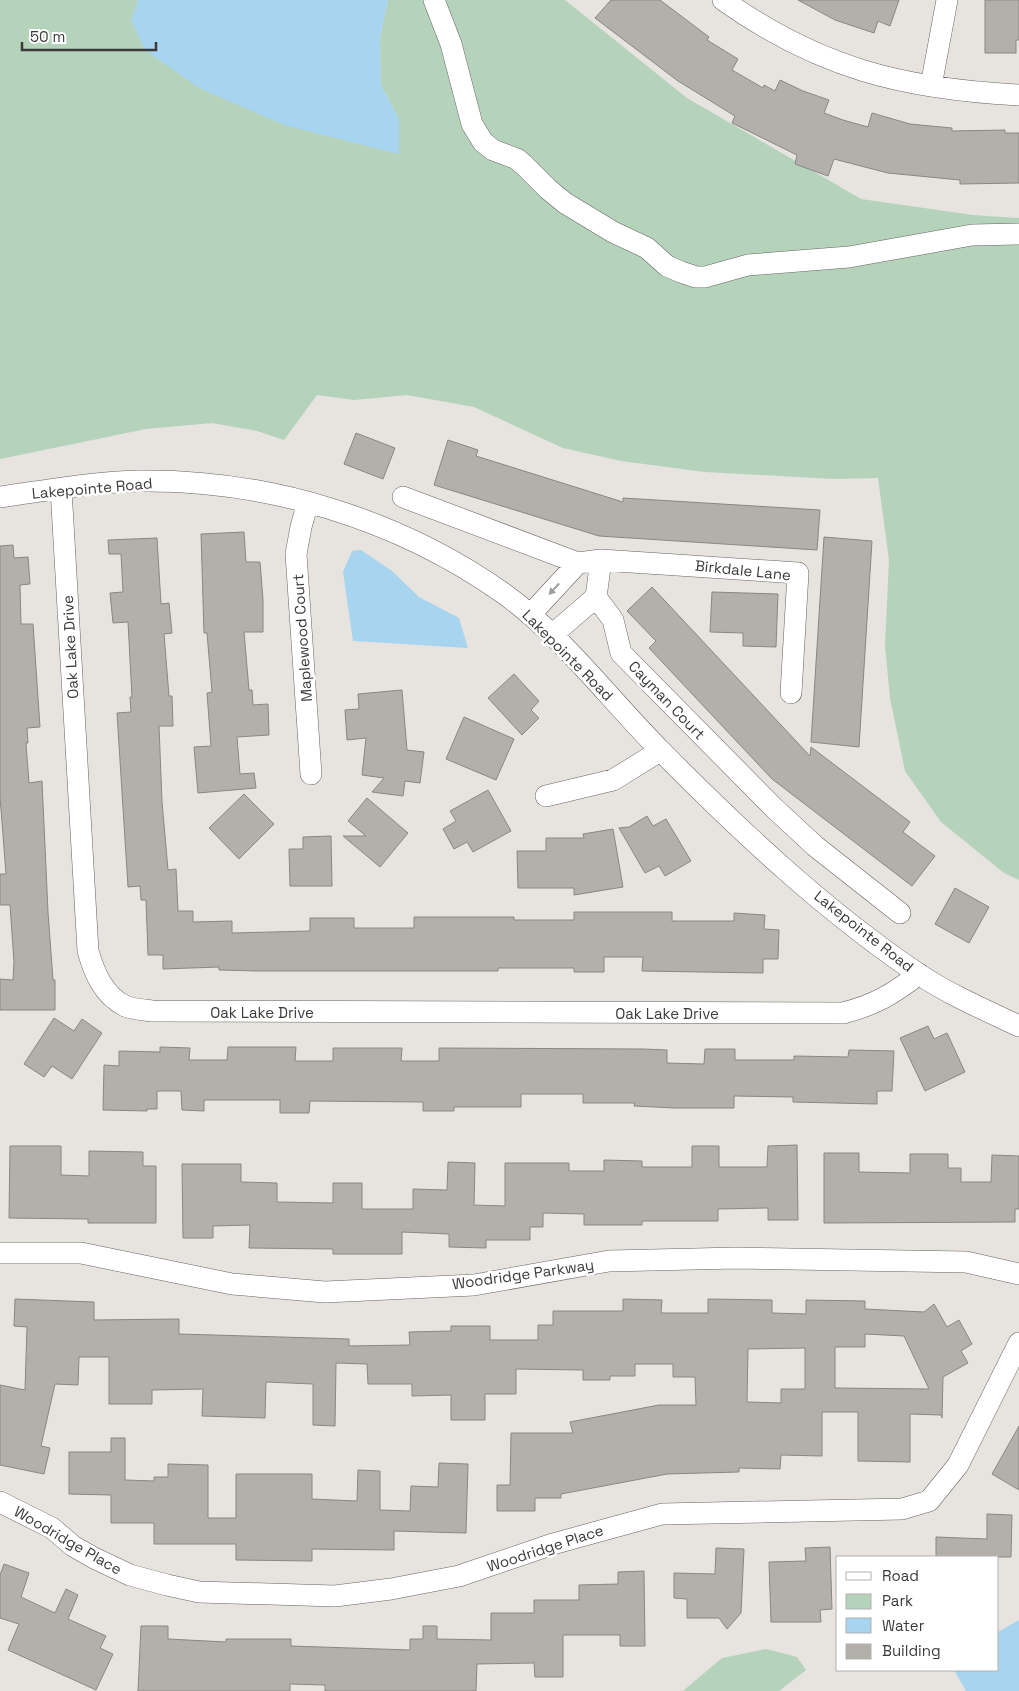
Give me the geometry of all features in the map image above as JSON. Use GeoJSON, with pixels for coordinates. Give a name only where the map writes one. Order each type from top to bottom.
{"type":"FeatureCollection","features":[{"type":"Feature","properties":{"kind":"street"},"geometry":{"type":"LineString","coordinates":[[434,0],[451,44],[472,124],[483,142],[493,150],[526,166],[548,190],[565,203],[613,232],[647,248],[667,266],[681,272],[696,277],[705,277],[748,265],[849,256],[972,234],[1019,234]]}},
{"type":"Feature","properties":{"kind":"street"},"geometry":{"type":"LineString","coordinates":[[723,0],[774,33],[811,52],[887,78],[972,92],[1019,94]]}},
{"type":"Feature","properties":{"kind":"street"},"geometry":{"type":"LineString","coordinates":[[931,86],[947,0]]}},
{"type":"Feature","properties":{"kind":"street","name":"Lakepointe Road"},"geometry":{"type":"LineString","coordinates":[[0,498],[135,481],[188,482],[228,486],[308,502],[388,529],[429,549],[468,570],[530,615],[552,635],[660,750],[749,837],[806,887],[919,974],[1019,1026]]}},
{"type":"Feature","properties":{"kind":"street","name":"Oak Lake Drive"},"geometry":{"type":"LineString","coordinates":[[61,489],[88,951],[94,972],[107,992],[125,1006],[152,1011],[843,1013],[868,1007],[891,995],[919,974]]}},
{"type":"Feature","properties":{"kind":"street"},"geometry":{"type":"LineString","coordinates":[[403,496],[578,563],[601,560],[596,597],[552,635]]}},
{"type":"Feature","properties":{"kind":"street","name":"Maplewood Court"},"geometry":{"type":"LineString","coordinates":[[308,502],[300,527],[296,554],[310,774]]}},
{"type":"Feature","properties":{"kind":"street","name":"Birkdale Lane"},"geometry":{"type":"LineString","coordinates":[[601,560],[798,573],[791,693]]}},
{"type":"Feature","properties":{"kind":"street"},"geometry":{"type":"LineString","coordinates":[[530,615],[578,563]]}},
{"type":"Feature","properties":{"kind":"street","name":"Cayman Court"},"geometry":{"type":"LineString","coordinates":[[596,597],[613,620],[621,653],[773,808],[815,846],[900,912]]}},
{"type":"Feature","properties":{"kind":"street"},"geometry":{"type":"LineString","coordinates":[[546,796],[613,780],[660,750]]}},
{"type":"Feature","properties":{"kind":"street","name":"Woodridge Parkway"},"geometry":{"type":"LineString","coordinates":[[0,1253],[81,1253],[232,1284],[325,1292],[474,1285],[609,1262],[737,1258],[966,1262],[1019,1274]]}},
{"type":"Feature","properties":{"kind":"street","name":"Woodridge Place"},"geometry":{"type":"LineString","coordinates":[[0,1502],[52,1528],[73,1546],[94,1558],[130,1575],[167,1586],[207,1592],[325,1595],[391,1589],[460,1576],[553,1544],[662,1514],[902,1509],[929,1501],[958,1465],[1019,1342]]}},
{"type":"Feature","properties":{"kind":"green space"},"geometry":{"type":"Polygon","coordinates":[[[0,0],[138,0],[131,20],[399,119],[381,85],[380,38],[388,0],[565,0],[687,98],[861,199],[973,215],[1019,218],[1019,880],[1004,873],[941,822],[905,771],[890,698],[885,646],[889,560],[878,478],[834,479],[705,472],[621,461],[563,448],[474,407],[407,395],[354,400],[317,395],[284,440],[257,431],[212,423],[146,429],[0,459],[0,0]]]}},
{"type":"Feature","properties":{"kind":"green space"},"geometry":{"type":"Polygon","coordinates":[[[766,1649],[797,1657],[806,1670],[779,1691],[683,1691],[722,1658],[766,1649]]]}},
{"type":"Feature","properties":{"kind":"water"},"geometry":{"type":"Polygon","coordinates":[[[138,0],[388,0],[380,38],[381,85],[399,119],[399,154],[284,125],[199,88],[145,50],[131,20],[138,0]]]}},
{"type":"Feature","properties":{"kind":"water"},"geometry":{"type":"Polygon","coordinates":[[[361,550],[392,571],[419,597],[459,618],[468,648],[353,641],[343,572],[352,551],[361,550]]]}},
{"type":"Feature","properties":{"kind":"water"},"geometry":{"type":"Polygon","coordinates":[[[1019,1620],[1019,1691],[966,1691],[955,1671],[999,1671],[999,1631],[1019,1620]]]}},
{"type":"Feature","properties":{"kind":"building"},"geometry":{"type":"Polygon","coordinates":[[[611,0],[660,0],[709,37],[707,40],[738,59],[732,70],[763,88],[764,85],[775,91],[780,80],[829,100],[824,113],[843,120],[868,127],[872,113],[910,124],[952,128],[952,131],[1005,130],[1005,133],[1019,133],[1019,183],[960,184],[960,180],[888,173],[834,159],[828,176],[795,164],[797,155],[732,123],[735,116],[678,81],[595,18],[611,0]]]}},
{"type":"Feature","properties":{"kind":"building"},"geometry":{"type":"Polygon","coordinates":[[[798,0],[899,0],[890,26],[878,21],[874,33],[835,20],[798,0]]]}},
{"type":"Feature","properties":{"kind":"building"},"geometry":{"type":"Polygon","coordinates":[[[985,0],[1019,0],[1019,40],[1016,40],[1016,53],[985,53],[985,0]]]}},
{"type":"Feature","properties":{"kind":"building"},"geometry":{"type":"Polygon","coordinates":[[[356,433],[395,448],[383,479],[344,464],[356,433]]]}},
{"type":"Feature","properties":{"kind":"building"},"geometry":{"type":"Polygon","coordinates":[[[448,440],[478,450],[476,456],[623,502],[623,498],[820,510],[817,550],[599,536],[434,485],[448,440]]]}},
{"type":"Feature","properties":{"kind":"building"},"geometry":{"type":"Polygon","coordinates":[[[244,532],[246,562],[260,562],[263,600],[263,632],[244,632],[249,690],[252,690],[253,705],[268,704],[269,735],[237,737],[240,774],[254,773],[256,788],[198,793],[194,747],[211,746],[207,693],[212,692],[207,633],[204,633],[201,534],[244,532]]]}},
{"type":"Feature","properties":{"kind":"building"},"geometry":{"type":"Polygon","coordinates":[[[824,537],[872,541],[859,747],[811,742],[824,537]]]}},
{"type":"Feature","properties":{"kind":"building"},"geometry":{"type":"Polygon","coordinates":[[[157,538],[161,604],[169,603],[172,633],[164,634],[169,696],[172,696],[173,726],[159,726],[162,802],[168,870],[176,869],[178,911],[193,911],[193,922],[232,921],[232,933],[310,931],[310,918],[354,918],[354,928],[414,928],[414,917],[514,917],[514,920],[574,920],[574,912],[672,912],[672,921],[734,921],[734,913],[765,915],[764,929],[779,930],[778,959],[763,959],[763,973],[642,971],[643,957],[604,957],[604,972],[574,972],[574,968],[498,968],[498,971],[258,971],[219,970],[219,967],[163,969],[163,955],[148,955],[146,900],[141,900],[140,886],[128,887],[117,713],[131,712],[128,622],[113,623],[110,593],[123,592],[121,554],[109,554],[108,540],[157,538]]]}},
{"type":"Feature","properties":{"kind":"building"},"geometry":{"type":"Polygon","coordinates":[[[13,545],[14,558],[28,557],[30,584],[20,585],[21,624],[33,624],[40,727],[27,728],[28,743],[26,743],[29,783],[42,781],[48,912],[53,980],[55,980],[55,1010],[0,1010],[0,979],[13,980],[14,962],[10,905],[0,905],[0,874],[6,874],[0,797],[0,546],[13,545]]]}},
{"type":"Feature","properties":{"kind":"building"},"geometry":{"type":"Polygon","coordinates":[[[652,587],[810,756],[811,747],[910,822],[903,832],[935,856],[912,886],[772,779],[649,648],[656,641],[627,611],[652,587]]]}},
{"type":"Feature","properties":{"kind":"building"},"geometry":{"type":"Polygon","coordinates":[[[712,592],[778,594],[776,647],[743,646],[743,633],[710,632],[712,592]]]}},
{"type":"Feature","properties":{"kind":"building"},"geometry":{"type":"Polygon","coordinates":[[[514,674],[539,701],[531,710],[539,718],[522,735],[488,698],[514,674]]]}},
{"type":"Feature","properties":{"kind":"building"},"geometry":{"type":"Polygon","coordinates":[[[402,690],[407,750],[424,752],[420,783],[405,781],[403,796],[372,792],[384,778],[362,775],[366,738],[347,740],[345,710],[359,709],[358,694],[402,690]]]}},
{"type":"Feature","properties":{"kind":"building"},"geometry":{"type":"Polygon","coordinates":[[[464,717],[514,739],[496,780],[446,759],[464,717]]]}},
{"type":"Feature","properties":{"kind":"building"},"geometry":{"type":"Polygon","coordinates":[[[488,790],[511,831],[473,852],[467,842],[454,849],[443,829],[456,821],[450,811],[488,790]]]}},
{"type":"Feature","properties":{"kind":"building"},"geometry":{"type":"Polygon","coordinates":[[[244,794],[274,824],[239,859],[209,828],[244,794]]]}},
{"type":"Feature","properties":{"kind":"building"},"geometry":{"type":"Polygon","coordinates":[[[367,798],[408,833],[380,867],[343,836],[366,836],[348,821],[367,798]]]}},
{"type":"Feature","properties":{"kind":"building"},"geometry":{"type":"Polygon","coordinates":[[[647,816],[653,826],[666,819],[691,861],[665,876],[659,866],[645,873],[619,828],[629,827],[647,816]]]}},
{"type":"Feature","properties":{"kind":"building"},"geometry":{"type":"Polygon","coordinates":[[[613,829],[623,887],[574,895],[574,888],[518,888],[517,851],[546,851],[546,838],[584,838],[583,834],[613,829]]]}},
{"type":"Feature","properties":{"kind":"building"},"geometry":{"type":"Polygon","coordinates":[[[331,836],[332,886],[290,886],[289,849],[303,849],[303,837],[331,836]]]}},
{"type":"Feature","properties":{"kind":"building"},"geometry":{"type":"Polygon","coordinates":[[[955,888],[989,907],[969,943],[935,924],[955,888]]]}},
{"type":"Feature","properties":{"kind":"building"},"geometry":{"type":"Polygon","coordinates":[[[54,1018],[74,1031],[82,1019],[102,1033],[72,1079],[52,1066],[44,1077],[24,1064],[54,1018]]]}},
{"type":"Feature","properties":{"kind":"building"},"geometry":{"type":"Polygon","coordinates":[[[928,1026],[934,1039],[947,1033],[965,1072],[925,1091],[900,1038],[928,1026]]]}},
{"type":"Feature","properties":{"kind":"building"},"geometry":{"type":"Polygon","coordinates":[[[160,1047],[190,1048],[189,1060],[227,1060],[228,1047],[296,1047],[295,1061],[333,1061],[333,1048],[402,1048],[401,1061],[439,1061],[439,1048],[643,1049],[667,1050],[667,1063],[704,1064],[705,1049],[735,1049],[735,1060],[794,1060],[794,1056],[848,1057],[849,1050],[894,1051],[892,1091],[877,1091],[877,1104],[793,1102],[793,1097],[734,1096],[734,1108],[675,1108],[634,1106],[635,1103],[583,1103],[583,1094],[521,1094],[521,1107],[454,1107],[454,1111],[423,1111],[423,1102],[310,1101],[309,1113],[280,1113],[280,1100],[204,1100],[204,1111],[182,1110],[181,1091],[157,1091],[157,1109],[147,1109],[147,1111],[103,1110],[104,1065],[119,1066],[119,1051],[160,1052],[160,1047]]]}},
{"type":"Feature","properties":{"kind":"building"},"geometry":{"type":"Polygon","coordinates":[[[797,1145],[798,1220],[768,1220],[768,1208],[718,1209],[718,1221],[642,1221],[642,1225],[584,1225],[584,1214],[543,1213],[543,1227],[530,1227],[530,1240],[486,1240],[486,1248],[449,1247],[449,1234],[402,1232],[402,1254],[333,1254],[333,1249],[249,1248],[250,1225],[213,1226],[213,1238],[183,1238],[182,1164],[241,1164],[241,1182],[277,1183],[277,1202],[333,1203],[333,1183],[362,1183],[362,1209],[413,1209],[413,1189],[447,1190],[448,1162],[475,1163],[474,1205],[505,1206],[505,1163],[569,1163],[569,1171],[604,1171],[604,1160],[642,1161],[642,1167],[692,1167],[692,1146],[719,1146],[719,1167],[767,1167],[768,1146],[797,1145]]]}},
{"type":"Feature","properties":{"kind":"building"},"geometry":{"type":"Polygon","coordinates":[[[10,1146],[61,1146],[61,1175],[89,1176],[89,1151],[143,1152],[143,1166],[156,1166],[156,1223],[88,1223],[88,1219],[9,1218],[10,1146]]]}},
{"type":"Feature","properties":{"kind":"building"},"geometry":{"type":"Polygon","coordinates":[[[824,1153],[859,1153],[859,1172],[910,1173],[910,1154],[948,1154],[948,1168],[961,1168],[961,1182],[991,1182],[992,1155],[1019,1156],[1019,1209],[1015,1209],[1015,1222],[824,1223],[824,1153]]]}},
{"type":"Feature","properties":{"kind":"building"},"geometry":{"type":"Polygon","coordinates":[[[15,1299],[94,1302],[94,1320],[179,1319],[179,1334],[349,1339],[349,1346],[410,1345],[409,1332],[451,1331],[451,1326],[490,1326],[490,1340],[538,1340],[538,1325],[553,1325],[553,1311],[623,1311],[623,1299],[662,1300],[661,1313],[708,1313],[708,1299],[772,1300],[772,1313],[806,1314],[806,1300],[865,1301],[865,1309],[924,1312],[934,1304],[947,1327],[959,1320],[972,1344],[961,1351],[968,1363],[943,1377],[942,1418],[941,1415],[910,1414],[910,1462],[858,1461],[858,1412],[822,1412],[822,1456],[781,1455],[780,1469],[739,1468],[739,1472],[667,1474],[561,1494],[561,1498],[535,1498],[535,1511],[497,1511],[497,1485],[510,1485],[511,1433],[573,1433],[570,1422],[659,1405],[696,1405],[695,1377],[673,1377],[673,1364],[635,1364],[635,1376],[610,1376],[610,1380],[583,1380],[583,1370],[516,1369],[516,1394],[485,1394],[485,1420],[451,1420],[451,1395],[412,1396],[412,1384],[368,1384],[367,1364],[336,1363],[335,1426],[313,1425],[313,1384],[266,1382],[265,1418],[202,1416],[203,1389],[152,1390],[152,1404],[109,1404],[109,1357],[79,1357],[78,1385],[55,1384],[41,1446],[50,1448],[44,1474],[0,1465],[0,1385],[25,1390],[27,1327],[14,1326],[15,1299]],[[865,1334],[865,1347],[835,1347],[835,1388],[929,1389],[904,1336],[865,1334]],[[805,1348],[748,1349],[747,1402],[781,1403],[781,1389],[805,1389],[805,1348]]]}},
{"type":"Feature","properties":{"kind":"building"},"geometry":{"type":"Polygon","coordinates":[[[1019,1426],[1019,1490],[992,1474],[1019,1426]]]}},
{"type":"Feature","properties":{"kind":"building"},"geometry":{"type":"Polygon","coordinates":[[[111,1438],[125,1438],[125,1480],[154,1481],[154,1477],[168,1477],[168,1464],[208,1465],[208,1518],[236,1518],[236,1474],[312,1474],[312,1499],[357,1501],[358,1470],[380,1471],[380,1510],[410,1511],[411,1486],[438,1487],[439,1463],[468,1464],[466,1533],[394,1531],[394,1550],[312,1549],[312,1561],[236,1560],[236,1544],[154,1544],[154,1523],[111,1523],[111,1495],[69,1494],[69,1452],[111,1452],[111,1438]]]}},
{"type":"Feature","properties":{"kind":"building"},"geometry":{"type":"Polygon","coordinates":[[[987,1514],[1012,1515],[1011,1557],[936,1556],[936,1537],[987,1539],[987,1514]]]}},
{"type":"Feature","properties":{"kind":"building"},"geometry":{"type":"Polygon","coordinates":[[[830,1547],[832,1609],[820,1610],[821,1622],[771,1622],[769,1562],[806,1561],[805,1548],[830,1547]]]}},
{"type":"Feature","properties":{"kind":"building"},"geometry":{"type":"Polygon","coordinates":[[[716,1548],[744,1549],[741,1613],[727,1629],[719,1618],[687,1618],[687,1599],[674,1598],[674,1573],[715,1574],[716,1548]]]}},
{"type":"Feature","properties":{"kind":"building"},"geometry":{"type":"Polygon","coordinates":[[[4,1564],[29,1573],[21,1597],[55,1613],[66,1589],[78,1595],[68,1619],[106,1636],[100,1648],[113,1654],[96,1690],[8,1650],[19,1624],[0,1618],[0,1575],[4,1564]]]}},
{"type":"Feature","properties":{"kind":"building"},"geometry":{"type":"Polygon","coordinates":[[[644,1571],[645,1646],[620,1646],[620,1635],[563,1635],[563,1677],[535,1677],[534,1663],[477,1664],[476,1691],[325,1691],[325,1685],[290,1684],[290,1691],[138,1691],[141,1626],[168,1626],[168,1639],[226,1642],[226,1639],[291,1639],[291,1646],[410,1650],[410,1639],[423,1639],[423,1626],[437,1626],[437,1639],[491,1640],[491,1613],[534,1613],[534,1600],[579,1600],[579,1585],[618,1584],[618,1572],[644,1571]]]}}]}
